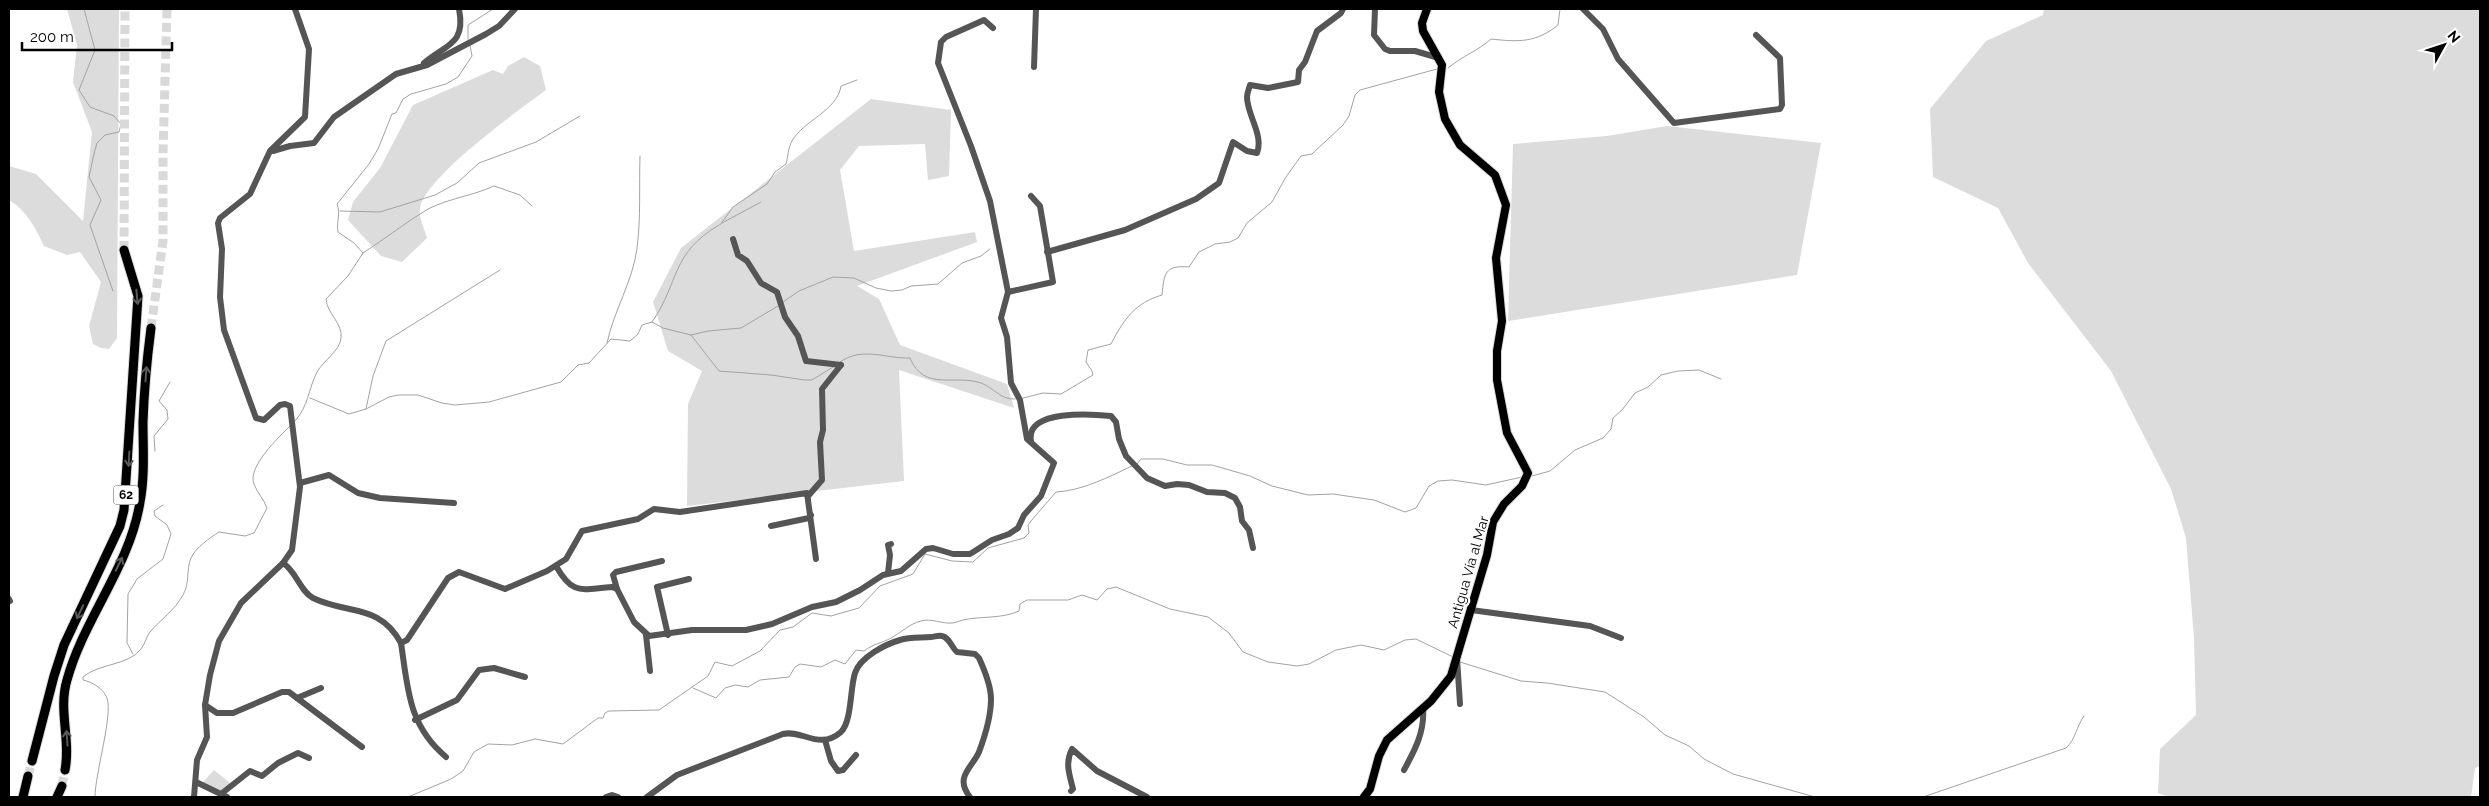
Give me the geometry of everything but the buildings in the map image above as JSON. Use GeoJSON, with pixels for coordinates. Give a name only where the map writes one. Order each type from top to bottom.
{"type":"FeatureCollection","features":[{"type":"Feature","properties":{"kind":"highway","name":"62"},"geometry":{"type":"LineString","coordinates":[[32,761],[64,645],[120,526],[124,510],[138,296],[124,250]]}},
{"type":"Feature","properties":{"kind":"highway","name":"62"},"geometry":{"type":"LineString","coordinates":[[65,770],[68,740],[63,706],[66,680],[83,636],[128,546],[140,502],[143,420],[151,328]]}},
{"type":"Feature","properties":{"kind":"highway"},"geometry":{"type":"LineString","coordinates":[[23,797],[28,776]]}},
{"type":"Feature","properties":{"kind":"highway"},"geometry":{"type":"LineString","coordinates":[[57,797],[62,786]]}},
{"type":"Feature","properties":{"kind":"main road","name":"Antigua Vía al Mar"},"geometry":{"type":"LineString","coordinates":[[1364,797],[1370,789],[1384,744],[1446,685],[1451,676],[1487,555],[1493,522],[1504,504],[1522,486],[1528,472],[1507,433],[1497,380],[1502,320],[1496,258],[1506,205],[1495,175],[1460,145],[1445,119],[1440,102],[1442,65],[1423,31],[1422,23],[1427,9]]}},
{"type":"Feature","properties":{"kind":"street"},"geometry":{"type":"LineString","coordinates":[[194,797],[197,760],[207,735],[205,705],[210,675],[221,634],[241,603],[283,563],[290,553],[294,541],[300,482],[290,408],[285,404],[280,405],[264,420],[256,418],[226,336],[220,301],[222,249],[218,223],[220,218],[250,194],[270,152],[305,117],[309,47],[295,9]]}},
{"type":"Feature","properties":{"kind":"street"},"geometry":{"type":"LineString","coordinates":[[417,69],[455,42],[460,32],[462,21],[460,9]]}},
{"type":"Feature","properties":{"kind":"street"},"geometry":{"type":"LineString","coordinates":[[270,152],[290,146],[314,143],[338,113],[396,74],[417,69],[499,26],[515,9]]}},
{"type":"Feature","properties":{"kind":"street"},"geometry":{"type":"LineString","coordinates":[[1034,67],[1036,9]]}},
{"type":"Feature","properties":{"kind":"street"},"geometry":{"type":"LineString","coordinates":[[1047,252],[1125,230],[1196,199],[1219,183],[1233,142],[1247,151],[1257,153],[1255,126],[1247,99],[1250,85],[1268,88],[1298,82],[1298,72],[1305,62],[1318,31],[1341,13],[1343,9]]}},
{"type":"Feature","properties":{"kind":"street"},"geometry":{"type":"LineString","coordinates":[[1375,9],[1374,35],[1385,49],[1390,51],[1415,51],[1439,58]]}},
{"type":"Feature","properties":{"kind":"street"},"geometry":{"type":"LineString","coordinates":[[1583,9],[1603,29],[1618,59],[1674,123],[1780,109],[1782,105],[1780,58],[1756,35]]}},
{"type":"Feature","properties":{"kind":"street"},"geometry":{"type":"LineString","coordinates":[[662,561],[616,572],[613,575],[617,588],[634,622],[646,635],[653,637],[692,630],[746,630],[772,624],[812,608],[836,602],[888,573],[901,571],[922,552],[930,548],[966,555],[992,540],[1016,530],[1024,515],[1042,495],[1053,465],[1052,460],[1026,438],[1020,400],[1011,383],[1008,337],[1001,322],[1008,292],[990,201],[971,146],[938,63],[941,42],[946,37],[984,20],[993,28]]}},
{"type":"Feature","properties":{"kind":"street"},"geometry":{"type":"LineString","coordinates":[[1008,292],[1052,283],[1040,206],[1031,196]]}},
{"type":"Feature","properties":{"kind":"street"},"geometry":{"type":"LineString","coordinates":[[733,239],[738,255],[747,261],[761,283],[777,292],[785,318],[798,336],[806,361],[841,365],[822,389],[823,430],[820,442],[822,480],[809,495],[816,559]]}},
{"type":"Feature","properties":{"kind":"street"},"geometry":{"type":"LineString","coordinates":[[1032,444],[1030,434],[1032,429],[1056,415],[1111,416],[1116,422],[1119,439],[1126,456],[1147,478],[1165,486],[1189,485],[1208,492],[1224,492],[1235,498],[1240,507],[1242,521],[1249,530],[1254,548]]}},
{"type":"Feature","properties":{"kind":"street"},"geometry":{"type":"LineString","coordinates":[[300,482],[330,474],[358,494],[380,498],[454,504]]}},
{"type":"Feature","properties":{"kind":"street"},"geometry":{"type":"LineString","coordinates":[[401,643],[408,640],[448,578],[454,573],[459,572],[503,589],[556,566],[569,556],[582,532],[638,519],[654,509],[680,512],[806,493],[809,495]]}},
{"type":"Feature","properties":{"kind":"street"},"geometry":{"type":"LineString","coordinates":[[771,526],[809,518],[811,515]]}},
{"type":"Feature","properties":{"kind":"street"},"geometry":{"type":"LineString","coordinates":[[888,573],[890,555],[888,545],[891,544]]}},
{"type":"Feature","properties":{"kind":"street"},"geometry":{"type":"LineString","coordinates":[[283,563],[293,571],[312,597],[379,618],[393,630],[401,643],[415,720],[434,748],[446,757]]}},
{"type":"Feature","properties":{"kind":"street"},"geometry":{"type":"LineString","coordinates":[[556,566],[565,582],[576,589],[617,588]]}},
{"type":"Feature","properties":{"kind":"street"},"geometry":{"type":"LineString","coordinates":[[668,635],[658,587],[688,579]]}},
{"type":"Feature","properties":{"kind":"street"},"geometry":{"type":"LineString","coordinates":[[1471,610],[1590,626],[1621,638]]}},
{"type":"Feature","properties":{"kind":"street"},"geometry":{"type":"LineString","coordinates":[[646,635],[650,671]]}},
{"type":"Feature","properties":{"kind":"street"},"geometry":{"type":"LineString","coordinates":[[647,797],[677,775],[783,734],[790,733],[803,738],[825,740],[840,732],[845,727],[855,673],[863,661],[887,645],[900,640],[944,636],[957,652],[975,654],[979,658],[992,698],[984,737],[978,753],[965,774],[967,793],[970,797]]}},
{"type":"Feature","properties":{"kind":"street"},"geometry":{"type":"LineString","coordinates":[[1457,657],[1460,704]]}},
{"type":"Feature","properties":{"kind":"street"},"geometry":{"type":"LineString","coordinates":[[415,720],[452,704],[460,697],[479,670],[494,668],[525,676]]}},
{"type":"Feature","properties":{"kind":"street"},"geometry":{"type":"LineString","coordinates":[[298,698],[321,688]]}},
{"type":"Feature","properties":{"kind":"street"},"geometry":{"type":"LineString","coordinates":[[205,705],[217,713],[234,713],[282,692],[292,693],[327,723],[362,747]]}},
{"type":"Feature","properties":{"kind":"street"},"geometry":{"type":"LineString","coordinates":[[1404,770],[1418,744],[1424,719],[1423,708]]}},
{"type":"Feature","properties":{"kind":"street"},"geometry":{"type":"LineString","coordinates":[[825,740],[831,761],[838,771],[843,770],[856,755]]}},
{"type":"Feature","properties":{"kind":"street"},"geometry":{"type":"LineString","coordinates":[[1071,791],[1073,789],[1067,770],[1068,758],[1072,748],[1097,771],[1147,797]]}},
{"type":"Feature","properties":{"kind":"street"},"geometry":{"type":"LineString","coordinates":[[196,782],[224,796],[239,778],[250,771],[262,776],[278,763],[298,752],[310,758]]}},
{"type":"Feature","properties":{"kind":"street"},"geometry":{"type":"LineString","coordinates":[[606,797],[612,795],[618,797]]}},
{"type":"Feature","properties":{"kind":"shaded area"},"geometry":{"type":"Polygon","coordinates":[[[67,9],[119,9],[117,338],[109,349],[93,344],[89,326],[101,282],[80,252],[67,255],[44,246],[26,214],[9,200],[9,166],[36,174],[83,221],[92,132],[73,82],[77,45],[67,9]]]}},
{"type":"Feature","properties":{"kind":"shaded area"},"geometry":{"type":"Polygon","coordinates":[[[2044,9],[2480,9],[2480,766],[2475,768],[2471,797],[2169,797],[2158,793],[2160,749],[2196,715],[2194,638],[2186,538],[2171,489],[2111,371],[2028,263],[1998,208],[1933,177],[1930,109],[1986,41],[2043,15],[2044,9]]]}},
{"type":"Feature","properties":{"kind":"shaded area"},"geometry":{"type":"Polygon","coordinates":[[[524,57],[540,66],[546,90],[475,145],[438,179],[426,195],[420,208],[421,219],[427,238],[402,262],[381,256],[348,220],[353,202],[380,168],[413,105],[493,70],[503,74],[508,66],[524,57]]]}},
{"type":"Feature","properties":{"kind":"shaded area"},"geometry":{"type":"Polygon","coordinates":[[[871,99],[951,110],[949,176],[928,180],[925,144],[859,146],[840,170],[854,251],[975,232],[977,242],[857,286],[879,299],[900,345],[1007,384],[1014,408],[899,370],[904,481],[687,506],[688,404],[702,371],[668,351],[653,302],[681,248],[871,99]]]}},
{"type":"Feature","properties":{"kind":"shaded area"},"geometry":{"type":"Polygon","coordinates":[[[1667,126],[1821,143],[1797,275],[1508,321],[1513,144],[1607,136],[1667,126]]]}},
{"type":"Feature","properties":{"kind":"shaded area"},"geometry":{"type":"Polygon","coordinates":[[[214,770],[230,783],[222,792],[202,783],[214,770]]]}},
{"type":"Feature","properties":{"kind":"waterway"},"geometry":{"type":"LineString","coordinates":[[84,9],[95,50],[79,90],[90,107],[114,116],[121,124],[119,132],[105,135],[97,143],[89,177],[101,200],[90,225],[113,291]]}},
{"type":"Feature","properties":{"kind":"waterway"},"geometry":{"type":"LineString","coordinates":[[468,39],[468,25],[493,9]]}},
{"type":"Feature","properties":{"kind":"waterway"},"geometry":{"type":"LineString","coordinates":[[1448,68],[1491,39],[1526,40],[1550,31],[1558,25],[1560,9]]}},
{"type":"Feature","properties":{"kind":"waterway"},"geometry":{"type":"LineString","coordinates":[[295,421],[306,403],[317,372],[335,352],[340,343],[340,328],[329,309],[326,299],[348,276],[363,253],[354,243],[338,232],[339,211],[337,204],[369,164],[378,149],[392,114],[396,113],[403,99],[411,94],[446,84],[458,77],[472,56],[470,45]]}},
{"type":"Feature","properties":{"kind":"waterway"},"geometry":{"type":"LineString","coordinates":[[1023,398],[1043,393],[1061,394],[1093,375],[1086,362],[1088,350],[1111,344],[1121,327],[1137,307],[1162,295],[1165,276],[1170,269],[1189,267],[1199,252],[1215,244],[1230,242],[1238,238],[1247,223],[1272,202],[1301,156],[1312,154],[1343,125],[1349,116],[1355,95],[1360,90],[1437,69]]}},
{"type":"Feature","properties":{"kind":"waterway"},"geometry":{"type":"LineString","coordinates":[[720,225],[733,207],[767,184],[775,172],[786,164],[792,141],[804,127],[827,109],[838,95],[841,86],[857,80]]}},
{"type":"Feature","properties":{"kind":"waterway"},"geometry":{"type":"LineString","coordinates":[[340,211],[380,212],[435,195],[457,183],[479,163],[536,142],[580,116]]}},
{"type":"Feature","properties":{"kind":"waterway"},"geometry":{"type":"LineString","coordinates":[[607,343],[635,260],[639,225],[640,156]]}},
{"type":"Feature","properties":{"kind":"waterway"},"geometry":{"type":"LineString","coordinates":[[363,253],[428,209],[494,186],[520,195],[532,206]]}},
{"type":"Feature","properties":{"kind":"waterway"},"geometry":{"type":"LineString","coordinates":[[722,223],[761,202]]}},
{"type":"Feature","properties":{"kind":"waterway"},"geometry":{"type":"LineString","coordinates":[[652,322],[661,308],[684,258],[703,236],[719,225]]}},
{"type":"Feature","properties":{"kind":"waterway"},"geometry":{"type":"LineString","coordinates":[[783,302],[799,291],[833,277],[854,278],[876,288],[891,291],[902,290],[911,286],[938,284],[962,263],[981,256],[990,249]]}},
{"type":"Feature","properties":{"kind":"waterway"},"geometry":{"type":"LineString","coordinates":[[366,409],[373,376],[386,341],[500,270]]}},
{"type":"Feature","properties":{"kind":"waterway"},"geometry":{"type":"LineString","coordinates":[[691,335],[708,331],[741,328],[778,306]]}},
{"type":"Feature","properties":{"kind":"waterway"},"geometry":{"type":"LineString","coordinates":[[310,398],[349,414],[398,395],[418,395],[455,405],[489,402],[561,382],[578,365],[589,363],[611,339],[630,341],[638,334],[642,325],[652,322],[663,328],[691,335],[719,371],[812,380],[833,367]]}},
{"type":"Feature","properties":{"kind":"waterway"},"geometry":{"type":"LineString","coordinates":[[840,362],[849,357],[866,354],[910,358],[923,375],[941,380],[981,383],[1006,398],[1015,399]]}},
{"type":"Feature","properties":{"kind":"waterway"},"geometry":{"type":"LineString","coordinates":[[1532,476],[1550,471],[1575,450],[1603,438],[1611,429],[1613,418],[1635,393],[1648,387],[1661,375],[1678,371],[1699,370],[1721,379]]}},
{"type":"Feature","properties":{"kind":"waterway"},"geometry":{"type":"LineString","coordinates":[[155,451],[154,436],[168,419],[167,410],[159,401],[170,382]]}},
{"type":"Feature","properties":{"kind":"waterway"},"geometry":{"type":"LineString","coordinates":[[95,797],[108,718],[108,706],[107,698],[103,691],[83,680],[83,677],[97,669],[129,659],[141,649],[150,632],[172,610],[183,595],[191,558],[204,543],[219,532],[245,536],[254,533],[267,508],[254,484],[255,469],[265,453],[290,426]]}},
{"type":"Feature","properties":{"kind":"waterway"},"geometry":{"type":"LineString","coordinates":[[1137,464],[1141,459],[1163,459],[1187,465],[1212,465],[1250,476],[1272,486],[1308,495],[1333,494],[1374,500],[1405,512],[1416,508],[1429,486],[1438,481],[1452,480],[1486,485],[1522,477]]}},
{"type":"Feature","properties":{"kind":"waterway"},"geometry":{"type":"LineString","coordinates":[[408,797],[451,779],[463,771],[474,752],[488,744],[512,745],[535,739],[563,744],[598,718],[603,718],[605,713],[609,711],[659,710],[708,676],[715,662],[732,666],[760,651],[780,630],[793,627],[812,613],[831,616],[859,608],[880,586],[913,574],[925,554],[952,561],[973,562],[988,548],[1024,538],[1029,533],[1028,525],[1056,492],[1085,486],[1132,466]]}},
{"type":"Feature","properties":{"kind":"waterway"},"geometry":{"type":"LineString","coordinates":[[133,654],[127,643],[128,594],[137,579],[163,559],[171,534],[167,525],[155,516],[154,511],[163,505]]}},
{"type":"Feature","properties":{"kind":"waterway"},"geometry":{"type":"LineString","coordinates":[[693,688],[716,698],[725,688],[735,685],[748,687],[760,680],[789,677],[795,667],[800,664],[821,667],[835,660],[845,664],[856,650],[864,651],[921,621],[929,620],[952,623],[1012,614],[1019,611],[1020,604],[1027,600],[1068,600],[1082,595],[1097,600],[1107,589],[1116,587],[1170,609],[1208,617],[1229,633],[1243,652],[1268,662],[1297,666],[1309,664],[1336,650],[1361,645],[1384,650],[1405,640],[1416,639],[1453,657]]}},
{"type":"Feature","properties":{"kind":"waterway"},"geometry":{"type":"LineString","coordinates":[[1460,662],[1521,681],[1605,692],[1644,717],[1665,735],[1689,746],[1704,759],[1733,774],[1815,797]]}},
{"type":"Feature","properties":{"kind":"waterway"},"geometry":{"type":"LineString","coordinates":[[1923,797],[2066,748],[2072,741],[2084,716]]}},
{"type":"Feature","properties":{"kind":"tunnel"},"geometry":{"type":"LineString","coordinates":[[124,250],[125,9]]}},
{"type":"Feature","properties":{"kind":"tunnel"},"geometry":{"type":"LineString","coordinates":[[151,328],[163,241],[163,153],[167,9]]}},
{"type":"Feature","properties":{"kind":"tunnel"},"geometry":{"type":"LineString","coordinates":[[28,776],[32,761]]}},
{"type":"Feature","properties":{"kind":"tunnel"},"geometry":{"type":"LineString","coordinates":[[62,786],[65,770]]}}]}
